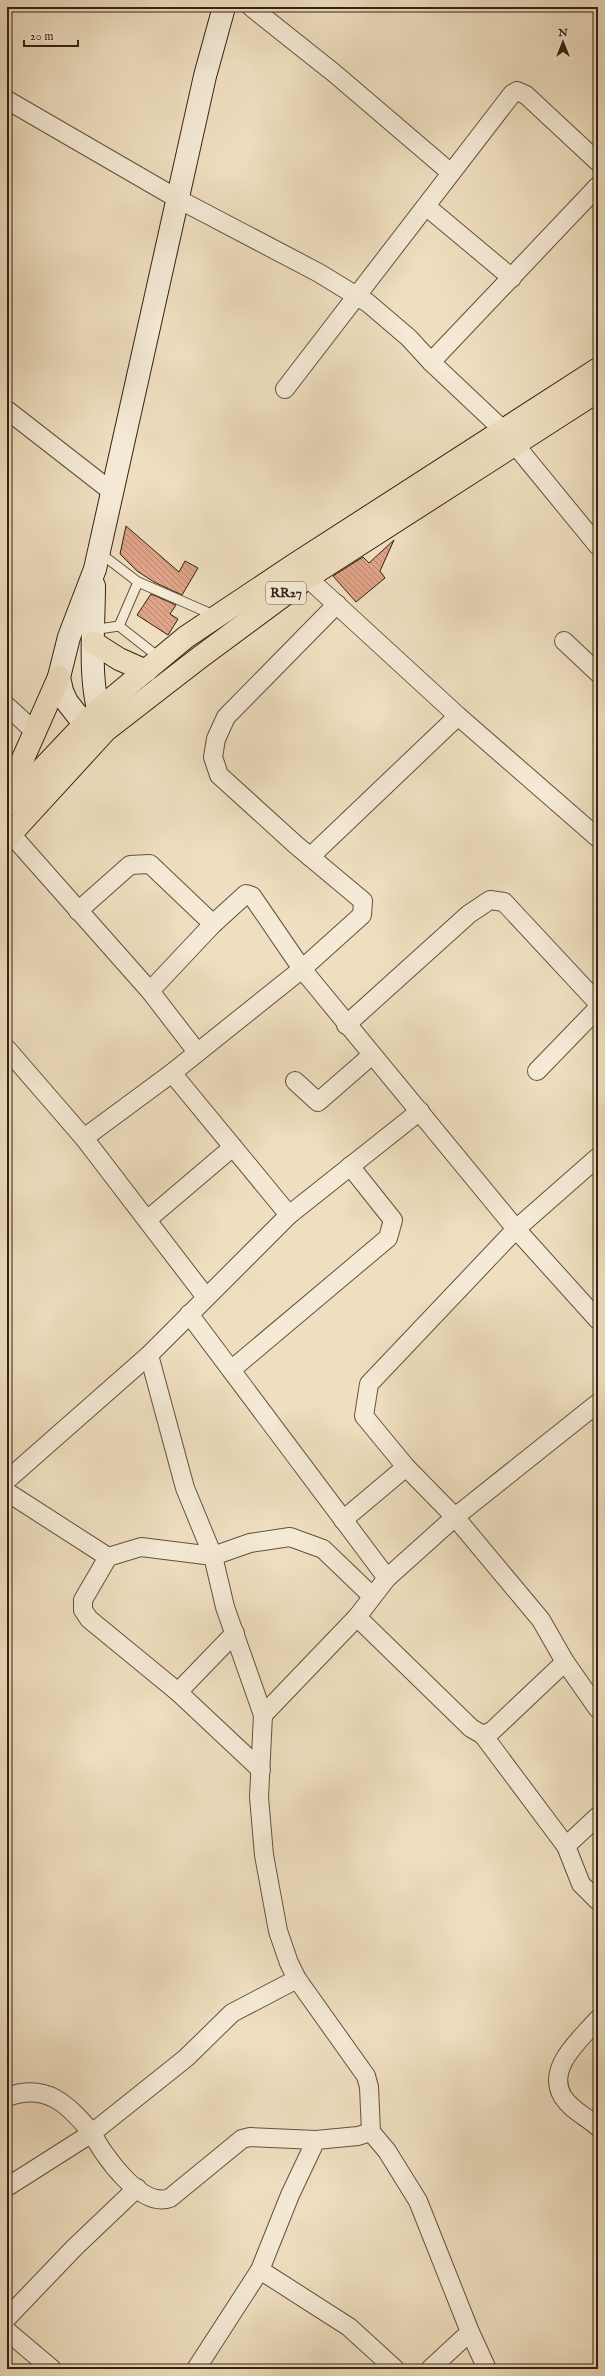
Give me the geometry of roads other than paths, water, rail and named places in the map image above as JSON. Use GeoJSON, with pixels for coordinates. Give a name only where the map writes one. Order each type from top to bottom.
{"type":"FeatureCollection","features":[{"type":"Feature","properties":{"kind":"highway","name":"RR27"},"geometry":{"type":"LineString","coordinates":[[9,836],[96,727],[153,665],[186,637],[218,616],[300,571],[508,437],[598,369]]}},
{"type":"Feature","properties":{"kind":"highway","name":"RR27"},"geometry":{"type":"LineString","coordinates":[[508,437],[598,391]]}},
{"type":"Feature","properties":{"kind":"highway","name":"RR27"},"geometry":{"type":"LineString","coordinates":[[7,806],[96,727],[242,627],[300,571]]}},
{"type":"Feature","properties":{"kind":"highway"},"geometry":{"type":"LineString","coordinates":[[94,637],[119,659],[153,665]]}},
{"type":"Feature","properties":{"kind":"highway"},"geometry":{"type":"LineString","coordinates":[[7,795],[59,677]]}},
{"type":"Feature","properties":{"kind":"street"},"geometry":{"type":"LineString","coordinates":[[96,727],[94,692],[94,637],[97,561],[111,491],[122,453],[205,76],[224,7]]}},
{"type":"Feature","properties":{"kind":"street"},"geometry":{"type":"LineString","coordinates":[[251,7],[334,73],[451,173]]}},
{"type":"Feature","properties":{"kind":"street"},"geometry":{"type":"LineString","coordinates":[[285,390],[427,207],[451,173],[512,94],[517,91],[526,95],[598,162]]}},
{"type":"Feature","properties":{"kind":"street"},"geometry":{"type":"LineString","coordinates":[[7,100],[178,199],[319,273],[357,297],[409,338],[431,362],[508,437],[598,546]]}},
{"type":"Feature","properties":{"kind":"street"},"geometry":{"type":"LineString","coordinates":[[431,362],[598,186]]}},
{"type":"Feature","properties":{"kind":"street"},"geometry":{"type":"LineString","coordinates":[[427,207],[512,278]]}},
{"type":"Feature","properties":{"kind":"street"},"geometry":{"type":"LineString","coordinates":[[7,410],[111,491]]}},
{"type":"Feature","properties":{"kind":"street"},"geometry":{"type":"LineString","coordinates":[[96,727],[62,691],[59,677],[69,636],[97,561]]}},
{"type":"Feature","properties":{"kind":"street"},"geometry":{"type":"LineString","coordinates":[[300,571],[458,716],[598,838]]}},
{"type":"Feature","properties":{"kind":"street"},"geometry":{"type":"LineString","coordinates":[[84,1138],[172,1074],[197,1052],[302,969],[362,915],[364,901],[310,857],[219,775],[213,757],[216,739],[226,717],[337,604]]}},
{"type":"Feature","properties":{"kind":"street"},"geometry":{"type":"LineString","coordinates":[[564,641],[598,673]]}},
{"type":"Feature","properties":{"kind":"street"},"geometry":{"type":"LineString","coordinates":[[7,706],[34,731]]}},
{"type":"Feature","properties":{"kind":"street"},"geometry":{"type":"LineString","coordinates":[[310,857],[458,716]]}},
{"type":"Feature","properties":{"kind":"street"},"geometry":{"type":"LineString","coordinates":[[9,836],[150,991],[197,1052]]}},
{"type":"Feature","properties":{"kind":"street"},"geometry":{"type":"LineString","coordinates":[[78,911],[130,865],[140,863],[150,864],[213,924]]}},
{"type":"Feature","properties":{"kind":"street"},"geometry":{"type":"LineString","coordinates":[[150,991],[213,924],[246,894],[252,896],[302,969],[346,1025],[420,1111],[516,1229],[598,1320]]}},
{"type":"Feature","properties":{"kind":"street"},"geometry":{"type":"LineString","coordinates":[[346,1025],[468,914],[490,900],[504,902],[598,1003]]}},
{"type":"Feature","properties":{"kind":"street"},"geometry":{"type":"LineString","coordinates":[[537,1071],[598,1008]]}},
{"type":"Feature","properties":{"kind":"street"},"geometry":{"type":"LineString","coordinates":[[7,1049],[84,1138],[205,1296]]}},
{"type":"Feature","properties":{"kind":"street"},"geometry":{"type":"LineString","coordinates":[[295,1081],[318,1102],[372,1055]]}},
{"type":"Feature","properties":{"kind":"street"},"geometry":{"type":"LineString","coordinates":[[172,1074],[289,1215]]}},
{"type":"Feature","properties":{"kind":"street"},"geometry":{"type":"LineString","coordinates":[[7,1480],[149,1355],[205,1296],[289,1215],[420,1111]]}},
{"type":"Feature","properties":{"kind":"street"},"geometry":{"type":"LineString","coordinates":[[147,1220],[233,1147]]}},
{"type":"Feature","properties":{"kind":"street"},"geometry":{"type":"LineString","coordinates":[[598,1157],[516,1229],[369,1384],[364,1416],[406,1467],[456,1517],[541,1620],[565,1662],[598,1709]]}},
{"type":"Feature","properties":{"kind":"street"},"geometry":{"type":"LineString","coordinates":[[231,1370],[388,1238],[393,1220],[350,1166]]}},
{"type":"Feature","properties":{"kind":"street"},"geometry":{"type":"LineString","coordinates":[[189,1314],[387,1578]]}},
{"type":"Feature","properties":{"kind":"street"},"geometry":{"type":"LineString","coordinates":[[149,1355],[185,1488],[213,1556],[225,1608],[263,1715],[259,1797],[264,1855],[278,1931],[288,1963],[297,1979],[366,2076],[371,2132],[387,2151],[418,2201],[470,2332],[487,2369]]}},
{"type":"Feature","properties":{"kind":"street"},"geometry":{"type":"LineString","coordinates":[[263,1715],[357,1617],[387,1578],[456,1517],[595,1412]]}},
{"type":"Feature","properties":{"kind":"street"},"geometry":{"type":"LineString","coordinates":[[343,1520],[406,1467]]}},
{"type":"Feature","properties":{"kind":"street"},"geometry":{"type":"LineString","coordinates":[[7,1492],[108,1557]]}},
{"type":"Feature","properties":{"kind":"street"},"geometry":{"type":"LineString","coordinates":[[261,1770],[178,1692],[89,1619],[84,1610],[83,1600],[108,1557],[141,1547],[213,1556],[250,1543],[290,1537],[323,1549],[372,1596]]}},
{"type":"Feature","properties":{"kind":"street"},"geometry":{"type":"LineString","coordinates":[[357,1617],[471,1728],[483,1735],[566,1846],[580,1884],[598,1901]]}},
{"type":"Feature","properties":{"kind":"street"},"geometry":{"type":"LineString","coordinates":[[178,1692],[235,1633]]}},
{"type":"Feature","properties":{"kind":"street"},"geometry":{"type":"LineString","coordinates":[[483,1735],[492,1732],[565,1662]]}},
{"type":"Feature","properties":{"kind":"street"},"geometry":{"type":"LineString","coordinates":[[566,1846],[598,1816]]}},
{"type":"Feature","properties":{"kind":"street"},"geometry":{"type":"LineString","coordinates":[[7,2187],[92,2133],[186,2058],[232,2013],[297,1979]]}},
{"type":"Feature","properties":{"kind":"street"},"geometry":{"type":"LineString","coordinates":[[598,2019],[564,2057],[558,2077],[563,2097],[598,2127]]}},
{"type":"Feature","properties":{"kind":"street"},"geometry":{"type":"LineString","coordinates":[[7,2097],[24,2093],[40,2093],[54,2097],[72,2111],[92,2133],[102,2153],[137,2188],[158,2199],[170,2198],[236,2143],[250,2137],[316,2140],[358,2136],[371,2132]]}},
{"type":"Feature","properties":{"kind":"street"},"geometry":{"type":"LineString","coordinates":[[196,2369],[260,2270],[290,2195],[316,2140]]}},
{"type":"Feature","properties":{"kind":"street"},"geometry":{"type":"LineString","coordinates":[[7,2318],[75,2248],[137,2188]]}},
{"type":"Feature","properties":{"kind":"street"},"geometry":{"type":"LineString","coordinates":[[260,2270],[348,2327],[395,2369]]}},
{"type":"Feature","properties":{"kind":"street"},"geometry":{"type":"LineString","coordinates":[[7,2331],[52,2369]]}},
{"type":"Feature","properties":{"kind":"street"},"geometry":{"type":"LineString","coordinates":[[430,2369],[470,2332]]}},
{"type":"Feature","properties":{"kind":"lane"},"geometry":{"type":"LineString","coordinates":[[97,561],[138,582],[242,627]]}},
{"type":"Feature","properties":{"kind":"lane"},"geometry":{"type":"LineString","coordinates":[[69,636],[94,637],[119,626],[138,582]]}},
{"type":"Feature","properties":{"kind":"lane"},"geometry":{"type":"LineString","coordinates":[[119,626],[153,665]]}}]}
